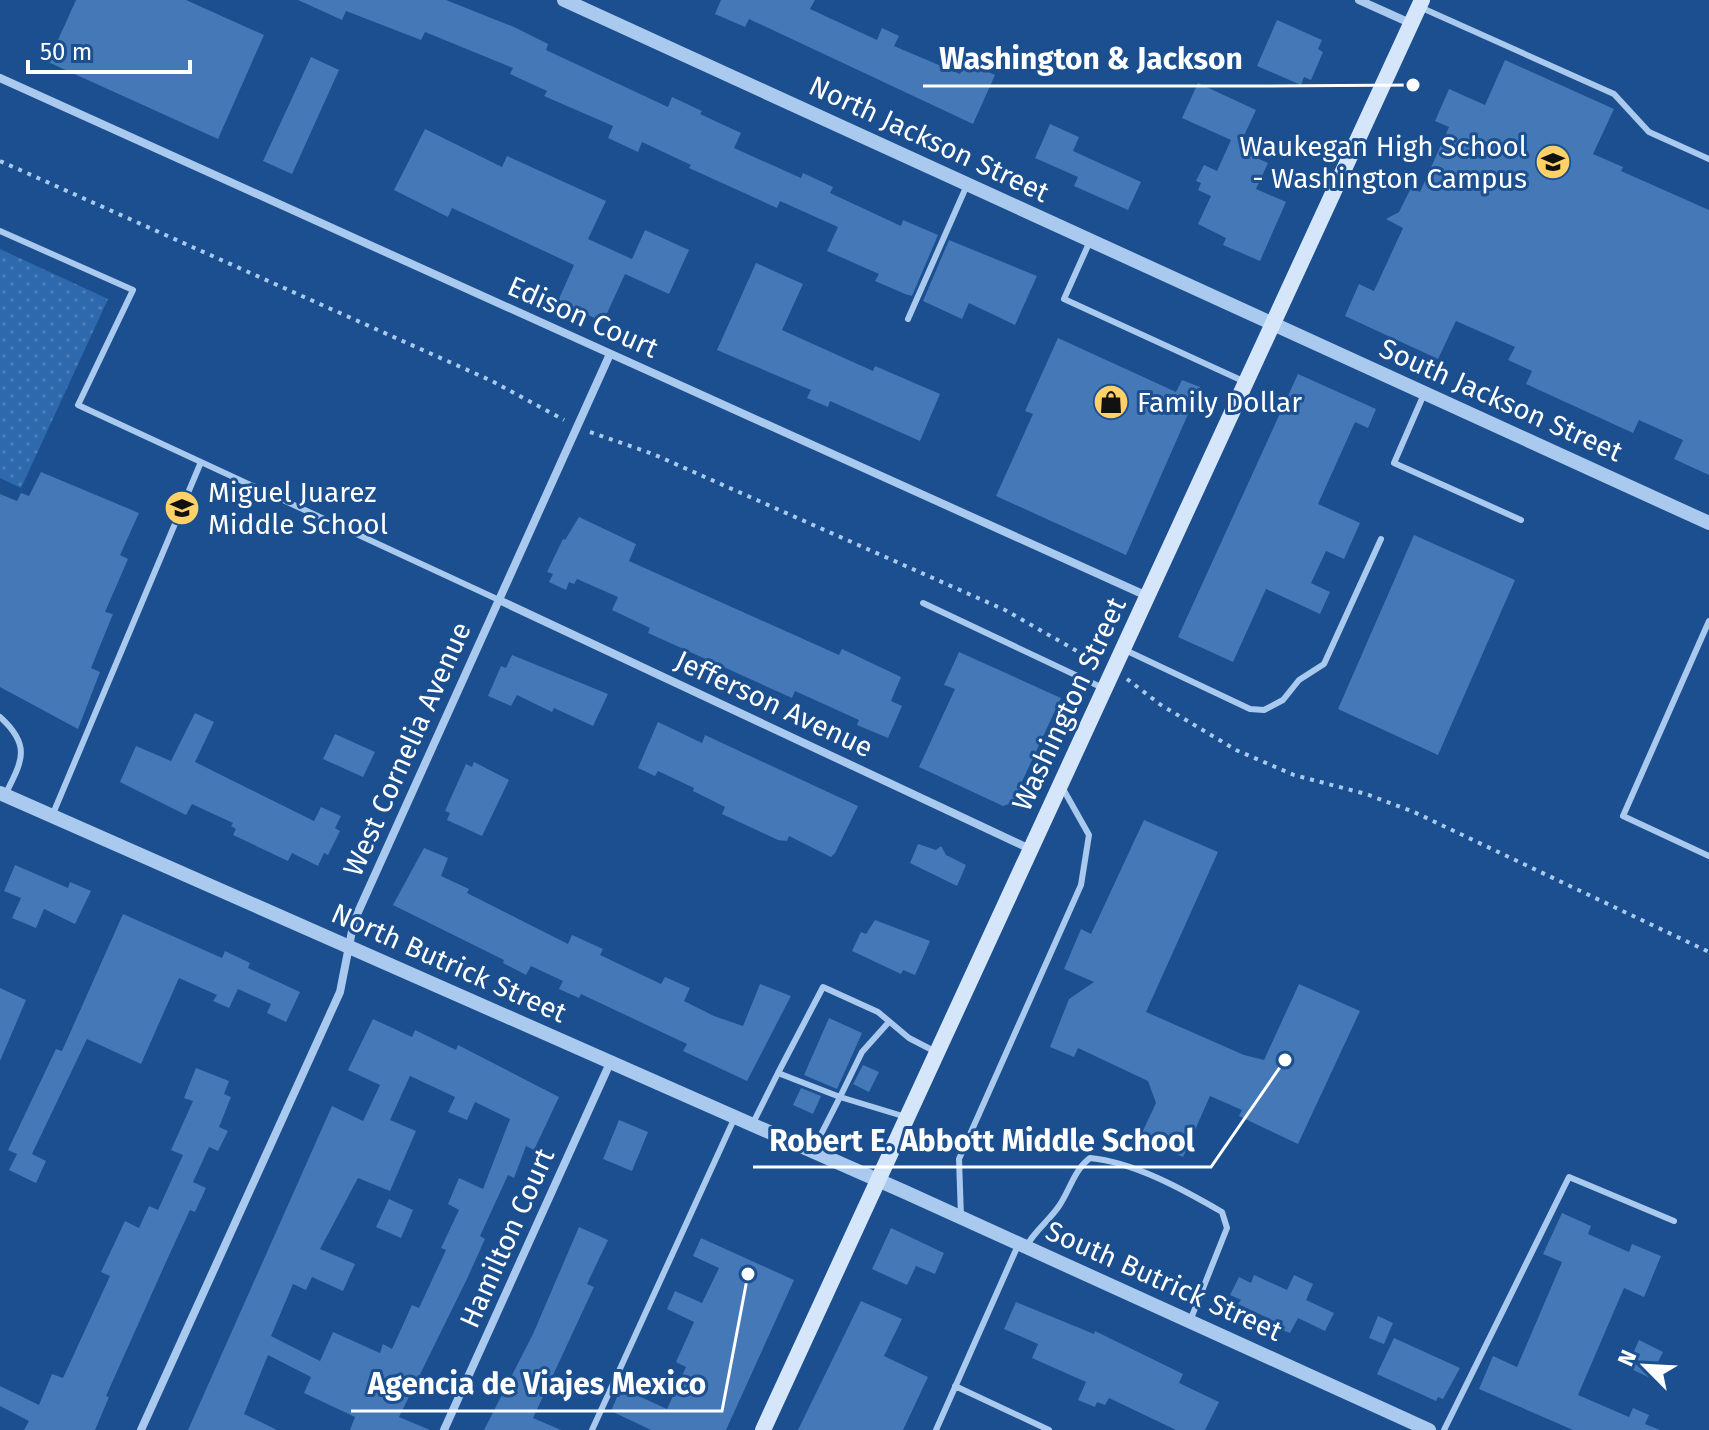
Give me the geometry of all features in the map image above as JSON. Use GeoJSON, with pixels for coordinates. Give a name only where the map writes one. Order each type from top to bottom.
{"type":"FeatureCollection","features":[{"type":"Feature","properties":{"kind":"main road","name":"Washington Street"},"geometry":{"type":"LineString","coordinates":[[763,1430],[1420,3]]}},
{"type":"Feature","properties":{"kind":"street","name":"North Jackson Street"},"geometry":{"type":"LineString","coordinates":[[564,0],[1273,325]]}},
{"type":"Feature","properties":{"kind":"street"},"geometry":{"type":"LineString","coordinates":[[1359,0],[1411,24]]}},
{"type":"Feature","properties":{"kind":"street","name":"Edison Court"},"geometry":{"type":"LineString","coordinates":[[0,78],[1148,596]]}},
{"type":"Feature","properties":{"kind":"street","name":"South Jackson Street"},"geometry":{"type":"LineString","coordinates":[[1273,325],[1709,523]]}},
{"type":"Feature","properties":{"kind":"street","name":"West Cornelia Avenue"},"geometry":{"type":"LineString","coordinates":[[141,1430],[340,992],[354,921],[610,354]]}},
{"type":"Feature","properties":{"kind":"street","name":"Jefferson Avenue"},"geometry":{"type":"LineString","coordinates":[[499,600],[1030,849]]}},
{"type":"Feature","properties":{"kind":"street","name":"North Butrick Street"},"geometry":{"type":"LineString","coordinates":[[2,798],[52,816],[877,1179]]}},
{"type":"Feature","properties":{"kind":"street","name":"Hamilton Court"},"geometry":{"type":"LineString","coordinates":[[444,1430],[610,1063]]}},
{"type":"Feature","properties":{"kind":"street","name":"South Butrick Street"},"geometry":{"type":"LineString","coordinates":[[877,1179],[1429,1430]]}},
{"type":"Feature","properties":{"kind":"lane"},"geometry":{"type":"LineString","coordinates":[[1420,3],[1614,94],[1649,132],[1709,159]]}},
{"type":"Feature","properties":{"kind":"lane"},"geometry":{"type":"LineString","coordinates":[[908,319],[967,185]]}},
{"type":"Feature","properties":{"kind":"lane"},"geometry":{"type":"LineString","coordinates":[[0,231],[133,290],[78,405],[499,600]]}},
{"type":"Feature","properties":{"kind":"lane"},"geometry":{"type":"LineString","coordinates":[[1090,241],[1064,299],[1246,382]]}},
{"type":"Feature","properties":{"kind":"lane"},"geometry":{"type":"LineString","coordinates":[[1424,394],[1394,463],[1521,520]]}},
{"type":"Feature","properties":{"kind":"lane"},"geometry":{"type":"LineString","coordinates":[[52,816],[201,462]]}},
{"type":"Feature","properties":{"kind":"lane"},"geometry":{"type":"LineString","coordinates":[[1123,649],[1250,709],[1264,710],[1283,700],[1299,680],[1324,664],[1381,539]]}},
{"type":"Feature","properties":{"kind":"lane"},"geometry":{"type":"LineString","coordinates":[[923,603],[1105,689]]}},
{"type":"Feature","properties":{"kind":"lane"},"geometry":{"type":"LineString","coordinates":[[1709,621],[1623,816],[1709,856]]}},
{"type":"Feature","properties":{"kind":"lane"},"geometry":{"type":"LineString","coordinates":[[0,717],[17,732],[23,751],[2,798]]}},
{"type":"Feature","properties":{"kind":"lane"},"geometry":{"type":"LineString","coordinates":[[961,1217],[959,1159],[1081,885],[1089,835],[1060,784]]}},
{"type":"Feature","properties":{"kind":"lane"},"geometry":{"type":"LineString","coordinates":[[752,1125],[823,987],[878,1012],[888,1023],[936,1052]]}},
{"type":"Feature","properties":{"kind":"lane"},"geometry":{"type":"LineString","coordinates":[[813,1151],[862,1052],[888,1023]]}},
{"type":"Feature","properties":{"kind":"lane"},"geometry":{"type":"LineString","coordinates":[[778,1073],[786,1073],[840,1097],[906,1117]]}},
{"type":"Feature","properties":{"kind":"lane"},"geometry":{"type":"LineString","coordinates":[[592,1430],[735,1117]]}},
{"type":"Feature","properties":{"kind":"lane"},"geometry":{"type":"LineString","coordinates":[[936,1430],[1022,1245],[1057,1209],[1081,1164],[1090,1158],[1112,1160],[1222,1212],[1227,1228],[1190,1321]]}},
{"type":"Feature","properties":{"kind":"lane"},"geometry":{"type":"LineString","coordinates":[[1444,1430],[1569,1177],[1674,1221]]}},
{"type":"Feature","properties":{"kind":"lane"},"geometry":{"type":"LineString","coordinates":[[955,1386],[1049,1430]]}},
{"type":"Feature","properties":{"kind":"path"},"geometry":{"type":"LineString","coordinates":[[0,161],[492,381],[557,417]]}},
{"type":"Feature","properties":{"kind":"path"},"geometry":{"type":"LineString","coordinates":[[591,432],[653,454],[1005,610],[1083,654]]}},
{"type":"Feature","properties":{"kind":"path"},"geometry":{"type":"LineString","coordinates":[[1135,683],[1137,689],[1236,750],[1294,775],[1366,794],[1414,812],[1709,952]]}},
{"type":"Feature","properties":{"kind":"shaded area"},"geometry":{"type":"Polygon","coordinates":[[[0,249],[108,299],[21,488],[0,478],[0,249]]]}},
{"type":"Feature","properties":{"kind":"building"},"geometry":{"type":"Polygon","coordinates":[[[76,0],[186,0],[264,35],[218,139],[48,62],[76,0]]]}},
{"type":"Feature","properties":{"kind":"building"},"geometry":{"type":"Polygon","coordinates":[[[298,0],[446,0],[514,27],[548,44],[546,50],[668,107],[672,97],[702,111],[700,114],[741,133],[734,148],[801,178],[803,173],[833,187],[830,193],[901,226],[903,220],[938,235],[912,296],[905,294],[875,281],[879,274],[827,251],[838,227],[780,201],[777,208],[689,168],[691,165],[642,142],[638,152],[608,138],[613,126],[544,96],[547,91],[510,74],[513,68],[425,32],[421,40],[346,11],[342,20],[298,0]]]}},
{"type":"Feature","properties":{"kind":"building"},"geometry":{"type":"Polygon","coordinates":[[[721,0],[815,0],[810,9],[877,40],[882,28],[899,36],[894,46],[960,74],[966,61],[995,75],[973,124],[749,19],[745,27],[715,14],[721,0]]]}},
{"type":"Feature","properties":{"kind":"building"},"geometry":{"type":"Polygon","coordinates":[[[1277,20],[1322,40],[1318,49],[1323,52],[1311,80],[1304,77],[1301,85],[1257,66],[1277,20]]]}},
{"type":"Feature","properties":{"kind":"building"},"geometry":{"type":"Polygon","coordinates":[[[311,57],[339,70],[292,174],[263,161],[311,57]]]}},
{"type":"Feature","properties":{"kind":"building","name":"Waukegan High School - Washington Campus"},"geometry":{"type":"Polygon","coordinates":[[[1505,60],[1614,109],[1593,154],[1623,167],[1621,171],[1709,210],[1709,475],[1674,459],[1683,440],[1639,420],[1633,433],[1526,384],[1532,371],[1508,360],[1515,347],[1456,321],[1438,359],[1345,316],[1359,284],[1374,291],[1403,228],[1386,219],[1399,212],[1411,188],[1420,192],[1449,127],[1435,121],[1449,89],[1485,105],[1505,60]]]}},
{"type":"Feature","properties":{"kind":"building"},"geometry":{"type":"Polygon","coordinates":[[[1198,83],[1256,110],[1240,144],[1182,118],[1198,83]]]}},
{"type":"Feature","properties":{"kind":"building"},"geometry":{"type":"Polygon","coordinates":[[[1050,124],[1079,137],[1073,151],[1141,182],[1128,210],[1074,186],[1078,177],[1035,158],[1050,124]]]}},
{"type":"Feature","properties":{"kind":"building"},"geometry":{"type":"Polygon","coordinates":[[[425,129],[502,167],[507,156],[606,201],[588,239],[632,259],[645,230],[689,250],[669,294],[625,274],[603,322],[558,301],[574,265],[452,208],[448,217],[394,190],[425,129]]]}},
{"type":"Feature","properties":{"kind":"building"},"geometry":{"type":"Polygon","coordinates":[[[1231,140],[1261,154],[1259,159],[1268,163],[1256,189],[1286,202],[1260,261],[1223,245],[1226,238],[1198,224],[1211,196],[1198,190],[1201,183],[1196,181],[1204,165],[1217,171],[1231,140]]]}},
{"type":"Feature","properties":{"kind":"building"},"geometry":{"type":"Polygon","coordinates":[[[949,240],[1037,276],[1015,325],[969,303],[962,319],[923,301],[949,240]]]}},
{"type":"Feature","properties":{"kind":"building"},"geometry":{"type":"Polygon","coordinates":[[[756,263],[803,284],[782,330],[873,371],[875,366],[940,394],[920,441],[830,401],[828,407],[807,398],[811,390],[717,350],[756,263]]]}},
{"type":"Feature","properties":{"kind":"building"},"geometry":{"type":"Polygon","coordinates":[[[1058,338],[1176,392],[1182,380],[1200,387],[1126,555],[996,496],[1033,414],[1025,411],[1058,338]]]}},
{"type":"Feature","properties":{"kind":"building"},"geometry":{"type":"Polygon","coordinates":[[[1298,374],[1376,409],[1368,428],[1355,422],[1318,504],[1360,523],[1344,559],[1326,551],[1311,583],[1330,592],[1320,614],[1266,589],[1233,662],[1178,637],[1298,374]]]}},
{"type":"Feature","properties":{"kind":"building"},"geometry":{"type":"Polygon","coordinates":[[[41,472],[139,513],[120,555],[128,559],[105,612],[113,614],[91,668],[100,672],[78,729],[0,687],[0,494],[17,501],[21,493],[29,496],[41,472]]]}},
{"type":"Feature","properties":{"kind":"building"},"geometry":{"type":"Polygon","coordinates":[[[579,517],[636,544],[629,561],[839,655],[842,649],[901,677],[891,701],[902,706],[888,738],[857,725],[859,720],[795,691],[792,698],[648,633],[650,628],[612,610],[618,597],[577,579],[574,584],[569,582],[566,590],[549,582],[553,574],[547,572],[563,539],[579,517]]]}},
{"type":"Feature","properties":{"kind":"building"},"geometry":{"type":"Polygon","coordinates":[[[1414,535],[1515,580],[1438,755],[1338,709],[1414,535]]]}},
{"type":"Feature","properties":{"kind":"building"},"geometry":{"type":"Polygon","coordinates":[[[959,652],[1061,698],[1012,803],[1003,806],[919,767],[955,689],[944,685],[959,652]]]}},
{"type":"Feature","properties":{"kind":"building"},"geometry":{"type":"Polygon","coordinates":[[[512,655],[608,694],[593,726],[554,708],[552,712],[517,695],[511,706],[488,696],[501,666],[506,668],[512,655]]]}},
{"type":"Feature","properties":{"kind":"building"},"geometry":{"type":"Polygon","coordinates":[[[195,713],[214,722],[195,762],[314,821],[321,807],[341,816],[335,828],[340,831],[328,855],[324,853],[318,866],[292,853],[288,861],[233,835],[236,829],[231,826],[233,823],[192,804],[186,815],[120,782],[136,746],[171,761],[195,713]]]}},
{"type":"Feature","properties":{"kind":"building"},"geometry":{"type":"Polygon","coordinates":[[[658,722],[702,743],[705,735],[858,806],[835,853],[831,857],[789,836],[787,841],[778,840],[722,814],[725,807],[693,791],[694,788],[658,771],[655,776],[638,768],[658,722]]]}},
{"type":"Feature","properties":{"kind":"building"},"geometry":{"type":"Polygon","coordinates":[[[335,734],[375,752],[363,777],[323,759],[335,734]]]}},
{"type":"Feature","properties":{"kind":"building"},"geometry":{"type":"Polygon","coordinates":[[[474,762],[509,780],[482,836],[447,820],[450,813],[445,811],[466,764],[472,767],[474,762]]]}},
{"type":"Feature","properties":{"kind":"building"},"geometry":{"type":"Polygon","coordinates":[[[1144,820],[1218,852],[1146,1012],[1244,1055],[1264,1060],[1299,984],[1360,1011],[1298,1144],[1239,1116],[1242,1110],[1210,1096],[1183,1157],[1140,1137],[1156,1103],[1148,1081],[1078,1048],[1074,1057],[1050,1047],[1069,999],[1094,982],[1064,969],[1081,929],[1091,934],[1144,820]]]}},
{"type":"Feature","properties":{"kind":"building"},"geometry":{"type":"Polygon","coordinates":[[[918,844],[936,850],[941,846],[946,855],[966,865],[957,886],[910,863],[918,844]]]}},
{"type":"Feature","properties":{"kind":"building"},"geometry":{"type":"Polygon","coordinates":[[[424,848],[448,858],[441,876],[469,889],[467,893],[568,944],[572,935],[603,949],[600,955],[661,984],[665,977],[690,988],[684,1001],[714,1016],[743,1026],[760,984],[791,996],[747,1081],[683,1051],[687,1044],[581,994],[579,998],[559,989],[563,981],[531,966],[526,975],[503,963],[504,960],[393,905],[424,848]]]}},
{"type":"Feature","properties":{"kind":"building"},"geometry":{"type":"Polygon","coordinates":[[[15,865],[68,888],[70,882],[91,891],[75,924],[44,909],[36,928],[12,918],[21,898],[4,891],[15,865]]]}},
{"type":"Feature","properties":{"kind":"building"},"geometry":{"type":"Polygon","coordinates":[[[123,914],[222,958],[225,951],[250,963],[248,968],[300,992],[286,1022],[267,1013],[271,1004],[238,989],[229,1008],[213,1001],[217,995],[179,978],[141,1064],[87,1039],[32,1154],[46,1161],[36,1183],[9,1170],[17,1154],[8,1150],[56,1049],[62,1051],[123,914]]]}},
{"type":"Feature","properties":{"kind":"building"},"geometry":{"type":"Polygon","coordinates":[[[875,920],[930,941],[915,975],[903,970],[901,974],[852,951],[861,932],[866,934],[875,920]]]}},
{"type":"Feature","properties":{"kind":"building"},"geometry":{"type":"Polygon","coordinates":[[[0,988],[26,1000],[0,1061],[0,988]]]}},
{"type":"Feature","properties":{"kind":"building"},"geometry":{"type":"Polygon","coordinates":[[[829,1018],[862,1033],[837,1089],[804,1075],[829,1018]]]}},
{"type":"Feature","properties":{"kind":"building"},"geometry":{"type":"Polygon","coordinates":[[[373,1019],[412,1037],[415,1030],[456,1050],[458,1045],[559,1097],[534,1150],[526,1146],[514,1178],[508,1175],[480,1236],[485,1239],[399,1417],[430,1430],[350,1430],[355,1417],[304,1393],[311,1377],[268,1355],[244,1414],[277,1430],[188,1430],[332,1106],[363,1121],[380,1085],[348,1070],[373,1019]],[[410,1076],[390,1120],[416,1131],[390,1191],[358,1178],[320,1249],[355,1264],[343,1291],[312,1277],[306,1290],[293,1284],[271,1336],[320,1361],[333,1332],[380,1353],[383,1344],[392,1349],[412,1305],[419,1308],[446,1250],[441,1248],[459,1210],[448,1204],[459,1178],[483,1189],[510,1119],[475,1102],[467,1120],[448,1112],[455,1097],[410,1076]]]}},
{"type":"Feature","properties":{"kind":"building"},"geometry":{"type":"Polygon","coordinates":[[[863,1065],[879,1072],[869,1092],[853,1084],[863,1065]]]}},
{"type":"Feature","properties":{"kind":"building"},"geometry":{"type":"Polygon","coordinates":[[[196,1068],[229,1081],[224,1094],[231,1097],[219,1127],[228,1131],[218,1151],[209,1147],[193,1182],[206,1188],[195,1212],[190,1210],[166,1262],[106,1396],[109,1397],[95,1430],[24,1430],[29,1421],[0,1406],[0,1386],[39,1405],[52,1374],[63,1378],[110,1276],[101,1272],[125,1221],[139,1228],[149,1206],[158,1210],[183,1155],[171,1150],[193,1101],[184,1098],[196,1068]]]}},
{"type":"Feature","properties":{"kind":"building"},"geometry":{"type":"Polygon","coordinates":[[[801,1088],[821,1096],[813,1114],[793,1105],[801,1088]]]}},
{"type":"Feature","properties":{"kind":"building"},"geometry":{"type":"Polygon","coordinates":[[[619,1120],[648,1132],[632,1171],[603,1159],[619,1120]]]}},
{"type":"Feature","properties":{"kind":"building"},"geometry":{"type":"Polygon","coordinates":[[[389,1199],[413,1210],[401,1238],[376,1227],[389,1199]]]}},
{"type":"Feature","properties":{"kind":"building"},"geometry":{"type":"Polygon","coordinates":[[[1562,1213],[1591,1226],[1588,1234],[1629,1252],[1632,1244],[1661,1256],[1644,1297],[1624,1288],[1578,1395],[1629,1417],[1633,1408],[1649,1415],[1645,1424],[1660,1430],[1573,1430],[1479,1389],[1493,1356],[1517,1367],[1562,1262],[1543,1254],[1562,1213]]]}},
{"type":"Feature","properties":{"kind":"building"},"geometry":{"type":"Polygon","coordinates":[[[579,1227],[608,1240],[587,1284],[594,1287],[533,1418],[561,1430],[484,1430],[533,1334],[579,1227]]]}},
{"type":"Feature","properties":{"kind":"building"},"geometry":{"type":"Polygon","coordinates":[[[891,1228],[944,1253],[935,1274],[916,1266],[907,1285],[872,1269],[891,1228]]]}},
{"type":"Feature","properties":{"kind":"building"},"geometry":{"type":"Polygon","coordinates":[[[701,1238],[794,1280],[726,1430],[651,1430],[611,1411],[621,1388],[667,1409],[686,1367],[676,1362],[694,1322],[667,1309],[675,1291],[702,1303],[719,1268],[693,1256],[701,1238]]]}},
{"type":"Feature","properties":{"kind":"building"},"geometry":{"type":"Polygon","coordinates":[[[1254,1275],[1287,1290],[1294,1275],[1313,1284],[1306,1300],[1334,1313],[1325,1331],[1298,1318],[1290,1333],[1272,1326],[1274,1321],[1238,1304],[1241,1300],[1230,1295],[1239,1277],[1251,1283],[1254,1275]]]}},
{"type":"Feature","properties":{"kind":"building"},"geometry":{"type":"Polygon","coordinates":[[[861,1301],[902,1319],[884,1356],[928,1377],[903,1430],[798,1430],[861,1301]]]}},
{"type":"Feature","properties":{"kind":"building"},"geometry":{"type":"Polygon","coordinates":[[[1016,1302],[1094,1334],[1095,1331],[1183,1374],[1179,1383],[1219,1402],[1205,1430],[1176,1430],[1109,1398],[1105,1405],[1097,1402],[1095,1407],[1078,1400],[1086,1382],[1032,1358],[1038,1344],[1004,1329],[1016,1302]]]}},
{"type":"Feature","properties":{"kind":"building"},"geometry":{"type":"Polygon","coordinates":[[[1378,1316],[1393,1323],[1384,1344],[1369,1338],[1378,1316]]]}},
{"type":"Feature","properties":{"kind":"building"},"geometry":{"type":"Polygon","coordinates":[[[1394,1338],[1460,1368],[1443,1399],[1438,1397],[1436,1401],[1377,1374],[1394,1338]]]}},
{"type":"Feature","properties":{"kind":"building"},"geometry":{"type":"Polygon","coordinates":[[[1639,1340],[1663,1352],[1650,1378],[1627,1367],[1639,1340]]]}},
{"type":"Feature","properties":{"kind":"place","name":"Washington & Jackson"},"geometry":{"type":"Point","coordinates":[1413,85]}},
{"type":"Feature","properties":{"kind":"place","name":"Waukegan High School - Washington Campus"},"geometry":{"type":"Point","coordinates":[1553,162]}},
{"type":"Feature","properties":{"kind":"place","name":"Family Dollar"},"geometry":{"type":"Point","coordinates":[1111,402]}},
{"type":"Feature","properties":{"kind":"place","name":"Miguel Juarez Middle School"},"geometry":{"type":"Point","coordinates":[182,508]}},
{"type":"Feature","properties":{"kind":"place","name":"Robert E. Abbott Middle School"},"geometry":{"type":"Point","coordinates":[1285,1060]}},
{"type":"Feature","properties":{"kind":"place","name":"Agencia de Viajes Mexico"},"geometry":{"type":"Point","coordinates":[748,1274]}}]}
